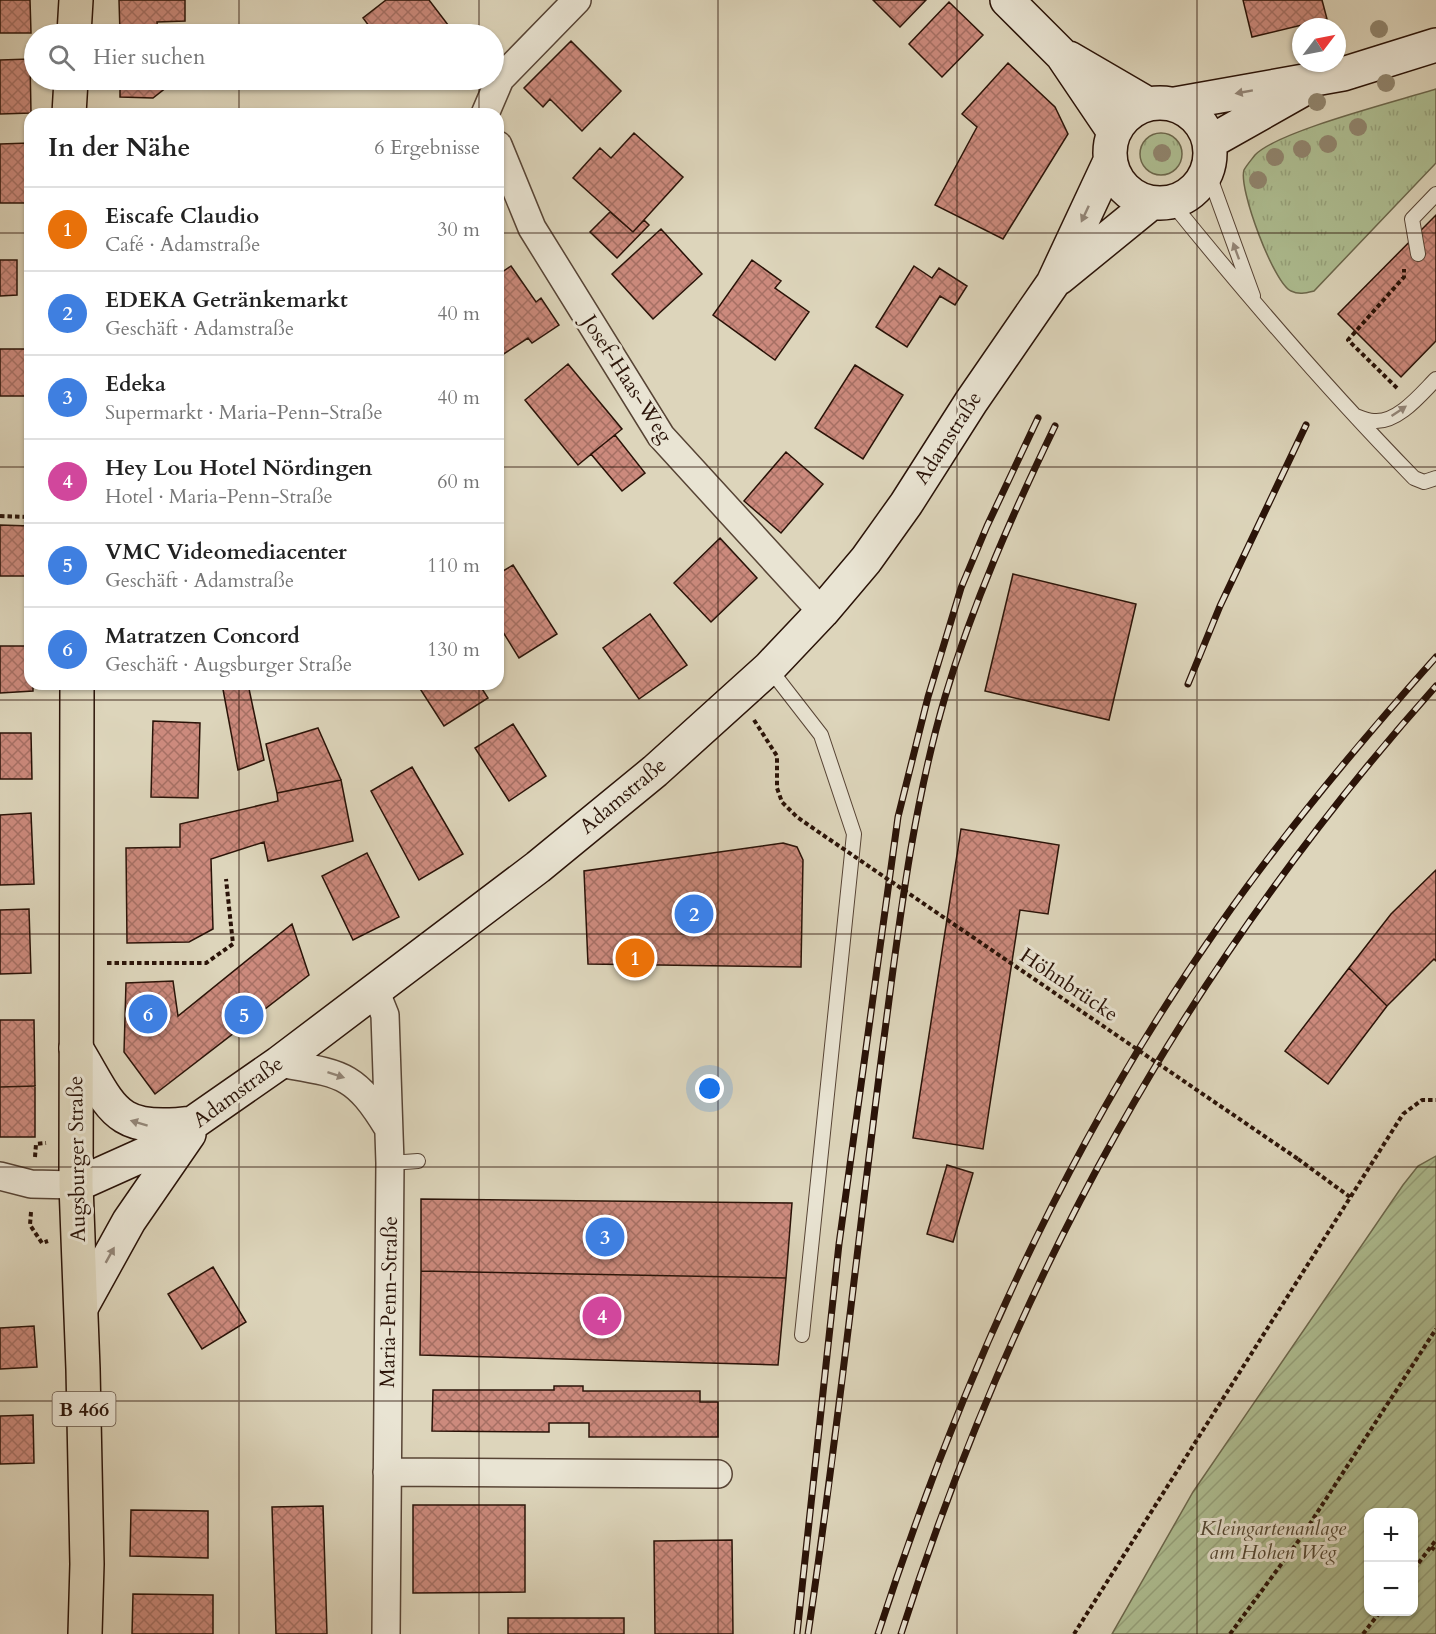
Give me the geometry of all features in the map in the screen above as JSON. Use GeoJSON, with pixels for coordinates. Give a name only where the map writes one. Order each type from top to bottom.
{"type":"FeatureCollection","features":[{"type":"Feature","properties":{"kind":"main road"},"geometry":{"type":"LineString","coordinates":[[75,24],[76,0]]}},
{"type":"Feature","properties":{"kind":"main road"},"geometry":{"type":"LineString","coordinates":[[1007,0],[1062,55],[1112,147],[1115,176],[1136,198],[1161,203],[1194,192],[1209,157],[1323,79]]}},
{"type":"Feature","properties":{"kind":"main road"},"geometry":{"type":"LineString","coordinates":[[1112,147],[1122,120],[1134,110],[1323,79],[1436,45]]}},
{"type":"Feature","properties":{"kind":"main road"},"geometry":{"type":"LineString","coordinates":[[1062,55],[1161,104],[1191,112],[1203,126],[1209,157]]}},
{"type":"Feature","properties":{"kind":"main road"},"geometry":{"type":"LineString","coordinates":[[69,108],[70,90]]}},
{"type":"Feature","properties":{"kind":"main road","name":"Adamstraße"},"geometry":{"type":"LineString","coordinates":[[76,1185],[154,1150],[279,1063],[538,867],[738,698],[769,668],[822,612],[866,560],[906,504],[1053,283],[1112,147]]}},
{"type":"Feature","properties":{"kind":"main road","name":"Adamstraße"},"geometry":{"type":"LineString","coordinates":[[1053,283],[1161,203]]}},
{"type":"Feature","properties":{"kind":"main road","name":"Augsburger Straße"},"geometry":{"type":"LineString","coordinates":[[77,690],[76,1185],[82,1306],[87,1564],[84,1634]]}},
{"type":"Feature","properties":{"kind":"main road"},"geometry":{"type":"LineString","coordinates":[[76,1048],[106,1098],[125,1118],[139,1125],[160,1127],[196,1122]]}},
{"type":"Feature","properties":{"kind":"main road"},"geometry":{"type":"LineString","coordinates":[[82,1306],[129,1221],[196,1122]]}},
{"type":"Feature","properties":{"kind":"street"},"geometry":{"type":"LineString","coordinates":[[504,75],[577,0]]}},
{"type":"Feature","properties":{"kind":"street"},"geometry":{"type":"LineString","coordinates":[[488,108],[495,90]]}},
{"type":"Feature","properties":{"kind":"street","name":"Josef-Haas-Weg"},"geometry":{"type":"LineString","coordinates":[[504,160],[532,228],[661,436],[822,612]]}},
{"type":"Feature","properties":{"kind":"street","name":"Maria-Penn-Straße"},"geometry":{"type":"LineString","coordinates":[[375,990],[385,1015],[390,1132],[386,1634]]}},
{"type":"Feature","properties":{"kind":"street"},"geometry":{"type":"LineString","coordinates":[[279,1063],[319,1070],[347,1079],[360,1087],[371,1100],[390,1132]]}},
{"type":"Feature","properties":{"kind":"street"},"geometry":{"type":"LineString","coordinates":[[0,1176],[32,1184],[76,1185]]}},
{"type":"Feature","properties":{"kind":"street"},"geometry":{"type":"LineString","coordinates":[[387,1472],[718,1474]]}},
{"type":"Feature","properties":{"kind":"lane"},"geometry":{"type":"LineString","coordinates":[[1209,157],[1256,306]]}},
{"type":"Feature","properties":{"kind":"lane"},"geometry":{"type":"LineString","coordinates":[[1418,254],[1412,219],[1436,194]]}},
{"type":"Feature","properties":{"kind":"lane"},"geometry":{"type":"LineString","coordinates":[[1161,203],[1353,416],[1414,478],[1424,482],[1436,478]]}},
{"type":"Feature","properties":{"kind":"lane"},"geometry":{"type":"LineString","coordinates":[[1353,416],[1375,422],[1388,419],[1412,403],[1436,379]]}},
{"type":"Feature","properties":{"kind":"lane"},"geometry":{"type":"LineString","coordinates":[[769,668],[821,735],[854,834],[802,1335]]}},
{"type":"Feature","properties":{"kind":"lane"},"geometry":{"type":"LineString","coordinates":[[390,1163],[418,1161]]}},
{"type":"Feature","properties":{"kind":"path"},"geometry":{"type":"LineString","coordinates":[[1412,403],[1348,340],[1404,277],[1404,248],[1415,237]]}},
{"type":"Feature","properties":{"kind":"path"},"geometry":{"type":"LineString","coordinates":[[0,516],[24,517]]}},
{"type":"Feature","properties":{"kind":"path","name":"Höhnbrücke"},"geometry":{"type":"LineString","coordinates":[[738,698],[777,756],[777,788],[782,802],[797,817],[1298,1159],[1350,1197]]}},
{"type":"Feature","properties":{"kind":"path"},"geometry":{"type":"LineString","coordinates":[[76,964],[206,963],[233,944],[226,879]]}},
{"type":"Feature","properties":{"kind":"path"},"geometry":{"type":"LineString","coordinates":[[1074,1634],[1403,1114],[1422,1100],[1436,1100]]}},
{"type":"Feature","properties":{"kind":"path"},"geometry":{"type":"LineString","coordinates":[[1230,1634],[1302,1536],[1436,1329]]}},
{"type":"Feature","properties":{"kind":"path"},"geometry":{"type":"LineString","coordinates":[[1418,1563],[1436,1540]]}},
{"type":"Feature","properties":{"kind":"path"},"geometry":{"type":"LineString","coordinates":[[1431,1547],[1436,1551]]}},
{"type":"Feature","properties":{"kind":"path"},"geometry":{"type":"LineString","coordinates":[[1363,1634],[1376,1616]]}},
{"type":"Feature","properties":{"kind":"green space"},"geometry":{"type":"Polygon","coordinates":[[[1436,89],[1436,163],[1314,291],[1300,293],[1291,291],[1276,272],[1259,235],[1246,196],[1244,170],[1246,167],[1255,155],[1288,136],[1436,89]]]}},
{"type":"Feature","properties":{"kind":"green space"},"geometry":{"type":"Polygon","coordinates":[[[1161,133],[1176,139],[1182,154],[1176,169],[1161,175],[1146,169],[1140,154],[1146,139],[1161,133]]]}},
{"type":"Feature","properties":{"kind":"green space","name":"Kleingartenanlage am Hohen Weg"},"geometry":{"type":"Polygon","coordinates":[[[1436,1156],[1436,1634],[1112,1634],[1193,1492],[1418,1166],[1436,1156]]]}},
{"type":"Feature","properties":{"kind":"building"},"geometry":{"type":"Polygon","coordinates":[[[0,0],[30,0],[31,24],[24,24],[24,33],[0,33],[0,0]]]}},
{"type":"Feature","properties":{"kind":"building"},"geometry":{"type":"Polygon","coordinates":[[[119,0],[185,0],[185,21],[120,24],[119,0]]]}},
{"type":"Feature","properties":{"kind":"building"},"geometry":{"type":"Polygon","coordinates":[[[386,0],[429,0],[447,24],[368,24],[363,18],[386,0]]]}},
{"type":"Feature","properties":{"kind":"building"},"geometry":{"type":"Polygon","coordinates":[[[873,0],[926,0],[900,27],[873,0]]]}},
{"type":"Feature","properties":{"kind":"building"},"geometry":{"type":"Polygon","coordinates":[[[1243,0],[1322,0],[1327,18],[1292,18],[1292,27],[1252,37],[1243,0]]]}},
{"type":"Feature","properties":{"kind":"building"},"geometry":{"type":"Polygon","coordinates":[[[949,2],[983,35],[942,77],[909,44],[949,2]]]}},
{"type":"Feature","properties":{"kind":"building"},"geometry":{"type":"Polygon","coordinates":[[[571,41],[621,91],[582,131],[550,99],[543,107],[524,88],[571,41]]]}},
{"type":"Feature","properties":{"kind":"building"},"geometry":{"type":"Polygon","coordinates":[[[24,59],[24,90],[31,90],[31,108],[24,108],[24,113],[0,114],[0,60],[24,59]]]}},
{"type":"Feature","properties":{"kind":"building"},"geometry":{"type":"Polygon","coordinates":[[[1008,63],[1055,107],[1068,134],[1003,239],[935,205],[977,127],[962,114],[1008,63]]]}},
{"type":"Feature","properties":{"kind":"building"},"geometry":{"type":"Polygon","coordinates":[[[120,90],[163,90],[153,98],[120,97],[120,90]]]}},
{"type":"Feature","properties":{"kind":"building"},"geometry":{"type":"Polygon","coordinates":[[[634,133],[683,177],[633,232],[573,178],[600,148],[611,158],[634,133]]]}},
{"type":"Feature","properties":{"kind":"building"},"geometry":{"type":"Polygon","coordinates":[[[24,143],[24,203],[0,203],[0,144],[24,143]]]}},
{"type":"Feature","properties":{"kind":"building"},"geometry":{"type":"Polygon","coordinates":[[[610,212],[633,232],[644,220],[649,225],[617,258],[590,232],[610,212]]]}},
{"type":"Feature","properties":{"kind":"building"},"geometry":{"type":"Polygon","coordinates":[[[1436,215],[1436,341],[1401,377],[1338,314],[1436,215]]]}},
{"type":"Feature","properties":{"kind":"building"},"geometry":{"type":"Polygon","coordinates":[[[661,229],[702,274],[653,319],[612,274],[661,229]]]}},
{"type":"Feature","properties":{"kind":"building"},"geometry":{"type":"Polygon","coordinates":[[[0,260],[17,260],[17,295],[0,296],[0,260]]]}},
{"type":"Feature","properties":{"kind":"building"},"geometry":{"type":"Polygon","coordinates":[[[752,260],[781,281],[775,288],[809,312],[775,360],[713,315],[752,260]]]}},
{"type":"Feature","properties":{"kind":"building"},"geometry":{"type":"Polygon","coordinates":[[[511,266],[536,302],[541,298],[559,325],[532,343],[528,338],[504,354],[504,271],[511,266]]]}},
{"type":"Feature","properties":{"kind":"building"},"geometry":{"type":"Polygon","coordinates":[[[914,266],[932,278],[939,268],[967,286],[955,305],[940,296],[907,347],[876,327],[914,266]]]}},
{"type":"Feature","properties":{"kind":"building"},"geometry":{"type":"Polygon","coordinates":[[[0,349],[24,349],[24,396],[0,396],[0,349]]]}},
{"type":"Feature","properties":{"kind":"building"},"geometry":{"type":"Polygon","coordinates":[[[568,364],[622,429],[578,465],[525,400],[568,364]]]}},
{"type":"Feature","properties":{"kind":"building"},"geometry":{"type":"Polygon","coordinates":[[[855,365],[903,395],[863,459],[815,428],[855,365]]]}},
{"type":"Feature","properties":{"kind":"building"},"geometry":{"type":"Polygon","coordinates":[[[615,435],[645,473],[622,491],[591,454],[615,435]]]}},
{"type":"Feature","properties":{"kind":"building"},"geometry":{"type":"Polygon","coordinates":[[[786,452],[823,484],[781,533],[744,501],[786,452]]]}},
{"type":"Feature","properties":{"kind":"building"},"geometry":{"type":"Polygon","coordinates":[[[0,525],[24,526],[24,576],[0,576],[0,525]]]}},
{"type":"Feature","properties":{"kind":"building"},"geometry":{"type":"Polygon","coordinates":[[[720,538],[757,578],[711,622],[674,583],[720,538]]]}},
{"type":"Feature","properties":{"kind":"building"},"geometry":{"type":"Polygon","coordinates":[[[513,565],[557,634],[519,658],[504,634],[504,570],[513,565]]]}},
{"type":"Feature","properties":{"kind":"building"},"geometry":{"type":"Polygon","coordinates":[[[1013,574],[1136,604],[1109,720],[985,691],[1013,574]]]}},
{"type":"Feature","properties":{"kind":"building"},"geometry":{"type":"Polygon","coordinates":[[[650,614],[687,665],[639,699],[603,648],[650,614]]]}},
{"type":"Feature","properties":{"kind":"building"},"geometry":{"type":"Polygon","coordinates":[[[0,646],[24,646],[24,690],[33,691],[0,693],[0,646]]]}},
{"type":"Feature","properties":{"kind":"building"},"geometry":{"type":"Polygon","coordinates":[[[223,690],[249,690],[264,760],[238,770],[223,690]]]}},
{"type":"Feature","properties":{"kind":"building"},"geometry":{"type":"Polygon","coordinates":[[[421,690],[483,690],[488,698],[444,726],[421,690]]]}},
{"type":"Feature","properties":{"kind":"building"},"geometry":{"type":"Polygon","coordinates":[[[153,721],[200,723],[198,798],[151,797],[153,721]]]}},
{"type":"Feature","properties":{"kind":"building"},"geometry":{"type":"Polygon","coordinates":[[[513,724],[546,776],[509,801],[475,748],[513,724]]]}},
{"type":"Feature","properties":{"kind":"building"},"geometry":{"type":"Polygon","coordinates":[[[318,728],[341,780],[277,793],[266,744],[318,728]]]}},
{"type":"Feature","properties":{"kind":"building"},"geometry":{"type":"Polygon","coordinates":[[[0,733],[31,733],[32,779],[0,779],[0,733]]]}},
{"type":"Feature","properties":{"kind":"building"},"geometry":{"type":"Polygon","coordinates":[[[412,767],[463,854],[419,880],[371,791],[412,767]]]}},
{"type":"Feature","properties":{"kind":"building"},"geometry":{"type":"Polygon","coordinates":[[[341,780],[353,841],[268,861],[264,842],[211,859],[213,929],[189,942],[127,943],[126,848],[180,847],[180,824],[278,801],[277,793],[341,780]]]}},
{"type":"Feature","properties":{"kind":"building"},"geometry":{"type":"Polygon","coordinates":[[[31,813],[34,884],[0,885],[0,815],[31,813]]]}},
{"type":"Feature","properties":{"kind":"building"},"geometry":{"type":"Polygon","coordinates":[[[961,829],[1059,845],[1048,914],[1020,910],[983,1149],[913,1138],[961,829]]]}},
{"type":"Feature","properties":{"kind":"building"},"geometry":{"type":"Polygon","coordinates":[[[783,843],[797,847],[803,860],[801,967],[588,964],[584,871],[783,843]]]}},
{"type":"Feature","properties":{"kind":"building"},"geometry":{"type":"Polygon","coordinates":[[[367,853],[399,917],[353,940],[322,876],[367,853]]]}},
{"type":"Feature","properties":{"kind":"building"},"geometry":{"type":"Polygon","coordinates":[[[1436,870],[1436,961],[1434,959],[1387,1006],[1349,968],[1391,914],[1436,870]]]}},
{"type":"Feature","properties":{"kind":"building"},"geometry":{"type":"Polygon","coordinates":[[[29,909],[31,973],[0,974],[0,910],[29,909]]]}},
{"type":"Feature","properties":{"kind":"building"},"geometry":{"type":"Polygon","coordinates":[[[292,924],[309,975],[155,1094],[124,1052],[126,983],[173,981],[178,1016],[292,924]]]}},
{"type":"Feature","properties":{"kind":"building"},"geometry":{"type":"Polygon","coordinates":[[[1349,968],[1387,1006],[1328,1084],[1285,1051],[1349,968]]]}},
{"type":"Feature","properties":{"kind":"building"},"geometry":{"type":"Polygon","coordinates":[[[0,1020],[34,1020],[35,1086],[0,1087],[0,1020]]]}},
{"type":"Feature","properties":{"kind":"building"},"geometry":{"type":"Polygon","coordinates":[[[35,1086],[35,1137],[0,1137],[0,1087],[35,1086]]]}},
{"type":"Feature","properties":{"kind":"building"},"geometry":{"type":"Polygon","coordinates":[[[947,1165],[973,1173],[953,1242],[927,1234],[947,1165]]]}},
{"type":"Feature","properties":{"kind":"building"},"geometry":{"type":"Polygon","coordinates":[[[421,1199],[792,1203],[786,1278],[421,1271],[421,1199]]]}},
{"type":"Feature","properties":{"kind":"building"},"geometry":{"type":"Polygon","coordinates":[[[213,1267],[246,1322],[202,1349],[168,1294],[213,1267]]]}},
{"type":"Feature","properties":{"kind":"building"},"geometry":{"type":"Polygon","coordinates":[[[421,1271],[786,1278],[778,1365],[420,1355],[421,1271]]]}},
{"type":"Feature","properties":{"kind":"building"},"geometry":{"type":"Polygon","coordinates":[[[34,1326],[37,1367],[0,1369],[0,1328],[34,1326]]]}},
{"type":"Feature","properties":{"kind":"building"},"geometry":{"type":"Polygon","coordinates":[[[554,1386],[583,1386],[583,1391],[700,1391],[700,1402],[718,1402],[718,1437],[589,1437],[589,1423],[549,1423],[549,1432],[432,1431],[433,1390],[554,1390],[554,1386]]]}},
{"type":"Feature","properties":{"kind":"building"},"geometry":{"type":"Polygon","coordinates":[[[33,1415],[34,1463],[0,1464],[0,1416],[33,1415]]]}},
{"type":"Feature","properties":{"kind":"building"},"geometry":{"type":"Polygon","coordinates":[[[413,1505],[525,1505],[525,1592],[413,1593],[413,1505]]]}},
{"type":"Feature","properties":{"kind":"building"},"geometry":{"type":"Polygon","coordinates":[[[323,1506],[327,1634],[276,1634],[272,1507],[323,1506]]]}},
{"type":"Feature","properties":{"kind":"building"},"geometry":{"type":"Polygon","coordinates":[[[131,1510],[208,1511],[208,1558],[130,1556],[131,1510]]]}},
{"type":"Feature","properties":{"kind":"building"},"geometry":{"type":"Polygon","coordinates":[[[732,1540],[733,1634],[655,1634],[654,1541],[732,1540]]]}},
{"type":"Feature","properties":{"kind":"building"},"geometry":{"type":"Polygon","coordinates":[[[133,1594],[213,1595],[213,1634],[132,1634],[133,1594]]]}},
{"type":"Feature","properties":{"kind":"building"},"geometry":{"type":"Polygon","coordinates":[[[508,1618],[624,1618],[624,1634],[508,1634],[508,1618]]]}},
{"type":"Feature","properties":{"kind":"railway"},"geometry":{"type":"LineString","coordinates":[[797,1634],[839,1244],[898,817],[928,697],[961,588],[987,526],[1038,418]]}},
{"type":"Feature","properties":{"kind":"railway"},"geometry":{"type":"LineString","coordinates":[[1188,684],[1220,606],[1306,425]]}},
{"type":"Feature","properties":{"kind":"railway"},"geometry":{"type":"LineString","coordinates":[[808,1634],[894,963],[914,829],[933,741],[956,662],[1009,526],[1055,426]]}},
{"type":"Feature","properties":{"kind":"railway"},"geometry":{"type":"LineString","coordinates":[[878,1634],[944,1447],[982,1356],[1023,1265],[1067,1177],[1115,1090],[1166,1005],[1246,888],[1325,787],[1436,657]]}},
{"type":"Feature","properties":{"kind":"railway"},"geometry":{"type":"LineString","coordinates":[[901,1634],[946,1503],[998,1375],[1054,1251],[1117,1132],[1187,1015],[1263,902],[1346,793],[1436,686]]}},
{"type":"Feature","properties":{"kind":"place","name":"EDEKA Getränkemarkt"},"geometry":{"type":"Point","coordinates":[694,914]}},
{"type":"Feature","properties":{"kind":"place","name":"Eiscafe Claudio"},"geometry":{"type":"Point","coordinates":[635,958]}},
{"type":"Feature","properties":{"kind":"place","name":"Matratzen Concord"},"geometry":{"type":"Point","coordinates":[148,1014]}},
{"type":"Feature","properties":{"kind":"place","name":"VMC Videomediacenter"},"geometry":{"type":"Point","coordinates":[244,1015]}},
{"type":"Feature","properties":{"kind":"place","name":"Edeka"},"geometry":{"type":"Point","coordinates":[605,1237]}},
{"type":"Feature","properties":{"kind":"place","name":"Hey Lou Hotel Nördingen"},"geometry":{"type":"Point","coordinates":[602,1316]}}]}
